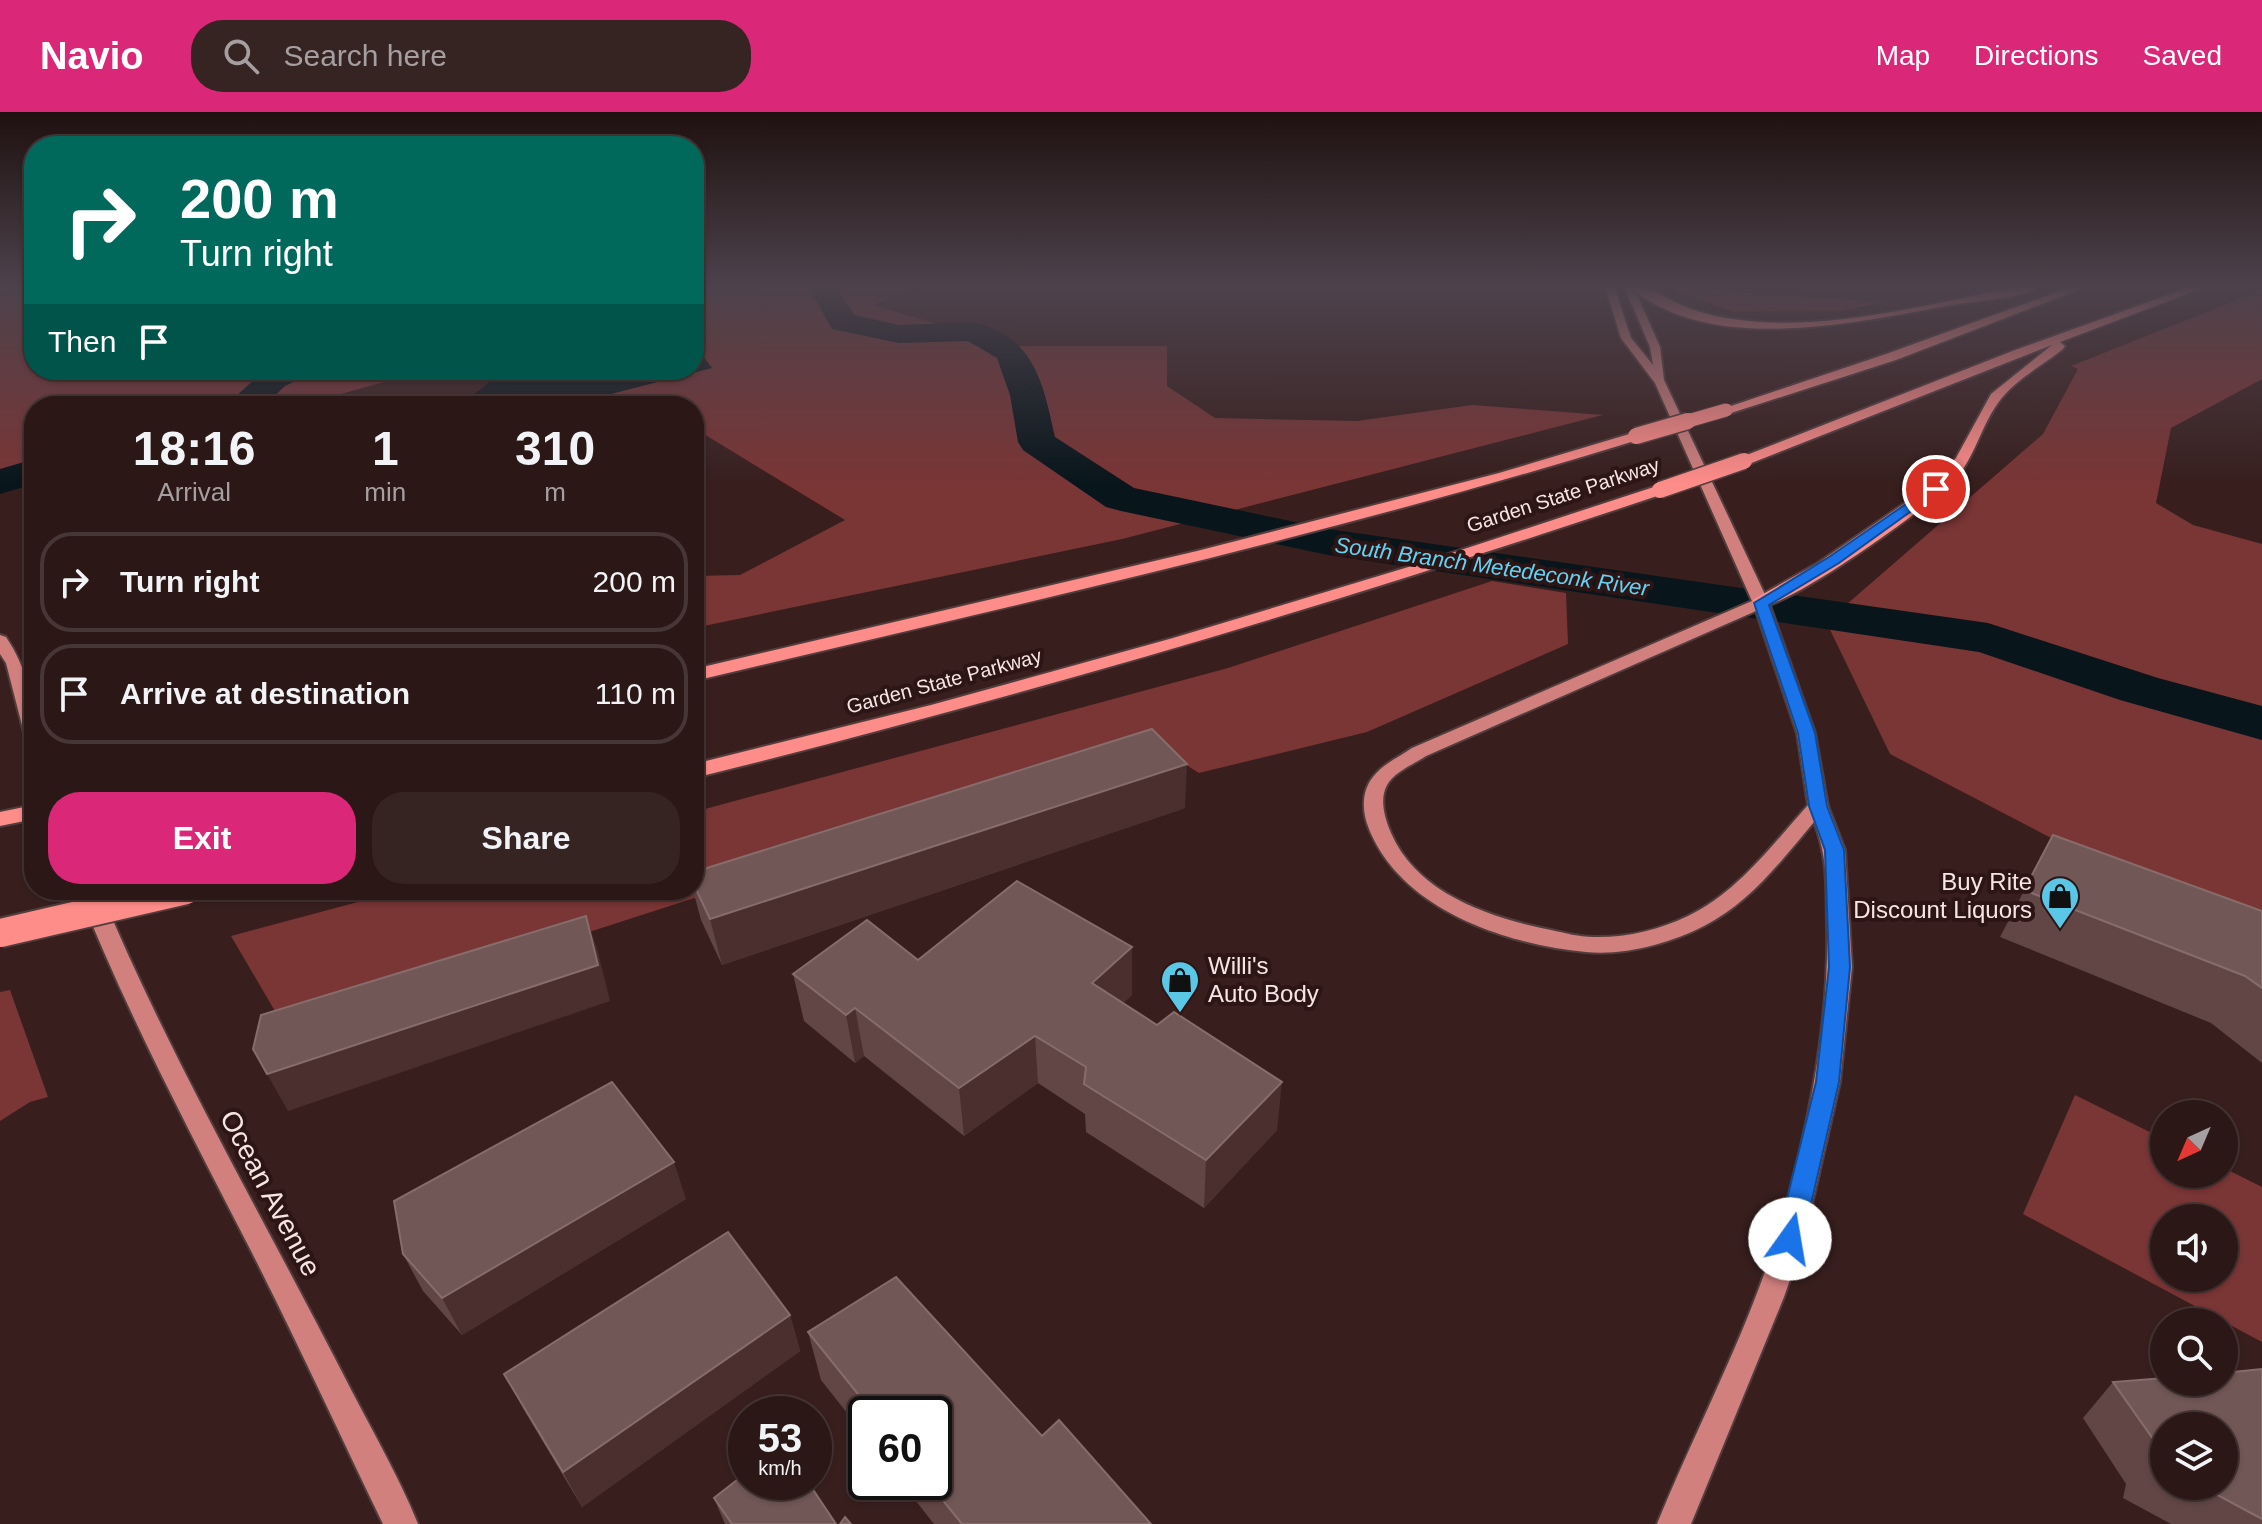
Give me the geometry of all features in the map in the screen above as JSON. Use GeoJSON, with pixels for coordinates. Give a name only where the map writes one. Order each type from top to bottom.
{"type":"FeatureCollection","features":[{"type":"Feature","properties":{"kind":"highway","name":"Garden State Parkway"},"geometry":{"type":"LineString","coordinates":[[704,673],[1200,556],[1580,455],[1905,352]]}},
{"type":"Feature","properties":{"kind":"highway","name":"Garden State Parkway"},"geometry":{"type":"LineString","coordinates":[[704,768],[1050,681],[1382,582],[1744,461],[2024,352]]}},
{"type":"Feature","properties":{"kind":"highway"},"geometry":{"type":"LineString","coordinates":[[1757,596],[1784,593],[1901,516],[1936,489],[1971,448],[1989,405],[2050,352]]}},
{"type":"Feature","properties":{"kind":"highway"},"geometry":{"type":"LineString","coordinates":[[0,819],[24,814]]}},
{"type":"Feature","properties":{"kind":"highway"},"geometry":{"type":"LineString","coordinates":[[0,933],[143,900]]}},
{"type":"Feature","properties":{"kind":"main road"},"geometry":{"type":"LineString","coordinates":[[1637,352],[1660,382],[1757,596],[1806,733],[1818,806],[1835,850],[1840,967],[1827,1082],[1790,1239],[1769,1297],[1674,1524]]}},
{"type":"Feature","properties":{"kind":"main road"},"geometry":{"type":"LineString","coordinates":[[1656,352],[1660,382]]}},
{"type":"Feature","properties":{"kind":"main road"},"geometry":{"type":"LineString","coordinates":[[1757,596],[1711,627],[1419,752],[1380,781],[1372,807],[1382,842],[1410,875],[1441,899],[1479,919],[1534,935],[1589,945],[1649,938],[1697,921],[1762,869],[1818,806]]}},
{"type":"Feature","properties":{"kind":"main road"},"geometry":{"type":"LineString","coordinates":[[0,640],[14,663],[24,700]]}},
{"type":"Feature","properties":{"kind":"main road","name":"Ocean Avenue"},"geometry":{"type":"LineString","coordinates":[[93,900],[122,971],[188,1108],[259,1238],[401,1524]]}},
{"type":"Feature","properties":{"kind":"shaded area"},"geometry":{"type":"Polygon","coordinates":[[[0,352],[24,352],[24,380],[391,380],[334,396],[24,396],[24,483],[0,489],[0,352]]]}},
{"type":"Feature","properties":{"kind":"shaded area"},"geometry":{"type":"Polygon","coordinates":[[[704,352],[1167,352],[1167,386],[1215,418],[1357,421],[1472,405],[1603,415],[1122,539],[704,626],[704,576],[740,575],[845,520],[704,434],[704,396],[603,396],[665,380],[704,380],[704,370],[711,368],[704,358],[704,352]]]}},
{"type":"Feature","properties":{"kind":"shaded area"},"geometry":{"type":"Polygon","coordinates":[[[2106,352],[2262,352],[2262,379],[2171,428],[2156,503],[2193,525],[2262,544],[2262,948],[1890,754],[1820,609],[1839,611],[2043,434],[2078,369],[2071,366],[2106,352]]]}},
{"type":"Feature","properties":{"kind":"shaded area"},"geometry":{"type":"Polygon","coordinates":[[[704,357],[712,368],[704,370],[704,357]]]}},
{"type":"Feature","properties":{"kind":"shaded area"},"geometry":{"type":"Polygon","coordinates":[[[492,380],[665,380],[603,396],[472,396],[492,380]]]}},
{"type":"Feature","properties":{"kind":"shaded area"},"geometry":{"type":"Polygon","coordinates":[[[1492,581],[1566,593],[1568,644],[1367,732],[1199,773],[1159,748],[704,895],[704,809],[1228,668],[1492,581]]]}},
{"type":"Feature","properties":{"kind":"shaded area"},"geometry":{"type":"Polygon","coordinates":[[[366,900],[688,900],[286,1030],[231,936],[366,900]]]}},
{"type":"Feature","properties":{"kind":"shaded area"},"geometry":{"type":"Polygon","coordinates":[[[10,990],[48,1097],[30,1102],[0,1121],[0,992],[10,990]]]}},
{"type":"Feature","properties":{"kind":"shaded area"},"geometry":{"type":"Polygon","coordinates":[[[2075,1095],[2150,1132],[2150,1188],[2238,1188],[2238,1175],[2262,1187],[2262,1342],[2238,1329],[2238,1308],[2199,1308],[2169,1292],[2238,1292],[2238,1204],[2150,1204],[2150,1282],[2023,1214],[2075,1095]]]}},
{"type":"Feature","properties":{"kind":"building"},"geometry":{"type":"Polygon","coordinates":[[[1152,729],[1187,764],[710,919],[701,900],[704,900],[704,869],[1152,729]]]}},
{"type":"Feature","properties":{"kind":"building"},"geometry":{"type":"Polygon","coordinates":[[[2053,835],[2262,911],[2262,988],[2245,976],[2024,890],[2053,835]]]}},
{"type":"Feature","properties":{"kind":"building"},"geometry":{"type":"Polygon","coordinates":[[[1017,881],[1132,947],[1092,983],[1157,1025],[1174,1012],[1282,1082],[1206,1160],[1084,1084],[1086,1067],[1035,1036],[959,1088],[855,1008],[846,1015],[793,974],[867,920],[918,960],[1017,881]]]}},
{"type":"Feature","properties":{"kind":"building"},"geometry":{"type":"Polygon","coordinates":[[[586,916],[598,965],[267,1074],[253,1049],[261,1015],[586,916]]]}},
{"type":"Feature","properties":{"kind":"building"},"geometry":{"type":"Polygon","coordinates":[[[612,1082],[674,1162],[442,1298],[403,1254],[394,1201],[612,1082]]]}},
{"type":"Feature","properties":{"kind":"building"},"geometry":{"type":"Polygon","coordinates":[[[728,1232],[790,1315],[563,1472],[504,1374],[728,1232]]]}},
{"type":"Feature","properties":{"kind":"building"},"geometry":{"type":"Polygon","coordinates":[[[896,1277],[1042,1436],[1059,1420],[1151,1524],[962,1524],[943,1500],[952,1500],[952,1396],[860,1396],[808,1332],[896,1277]]]}},
{"type":"Feature","properties":{"kind":"building"},"geometry":{"type":"Polygon","coordinates":[[[2262,1369],[2262,1519],[2227,1500],[2238,1500],[2238,1412],[2150,1412],[2150,1435],[2113,1382],[2150,1379],[2150,1396],[2238,1396],[2238,1372],[2262,1369]]]}},
{"type":"Feature","properties":{"kind":"building"},"geometry":{"type":"Polygon","coordinates":[[[728,1487],[728,1500],[820,1500],[836,1524],[732,1524],[714,1498],[728,1487]]]}},
{"type":"Feature","properties":{"kind":"waterway","name":"South Branch Metedeconk River"},"geometry":{"type":"LineString","coordinates":[[1009,352],[1028,395],[1037,442],[1121,498],[1328,542],[1988,638],[2139,689],[2262,723]]}},
{"type":"Feature","properties":{"kind":"waterway"},"geometry":{"type":"LineString","coordinates":[[254,396],[272,380]]}},
{"type":"Feature","properties":{"kind":"waterway"},"geometry":{"type":"LineString","coordinates":[[0,482],[24,474]]}},
{"type":"Feature","properties":{"kind":"place","name":"Buy Rite Discount Liquors"},"geometry":{"type":"Point","coordinates":[2060,930]}},
{"type":"Feature","properties":{"kind":"place","name":"Willi's Auto Body"},"geometry":{"type":"Point","coordinates":[1180,1014]}},
{"type":"Feature","properties":{"kind":"route"},"geometry":{"type":"LineString","coordinates":[[1790,1239],[1827,1082],[1840,967],[1835,850],[1818,806],[1806,733],[1761,603],[1784,593],[1901,516],[1936,489]]}}]}
